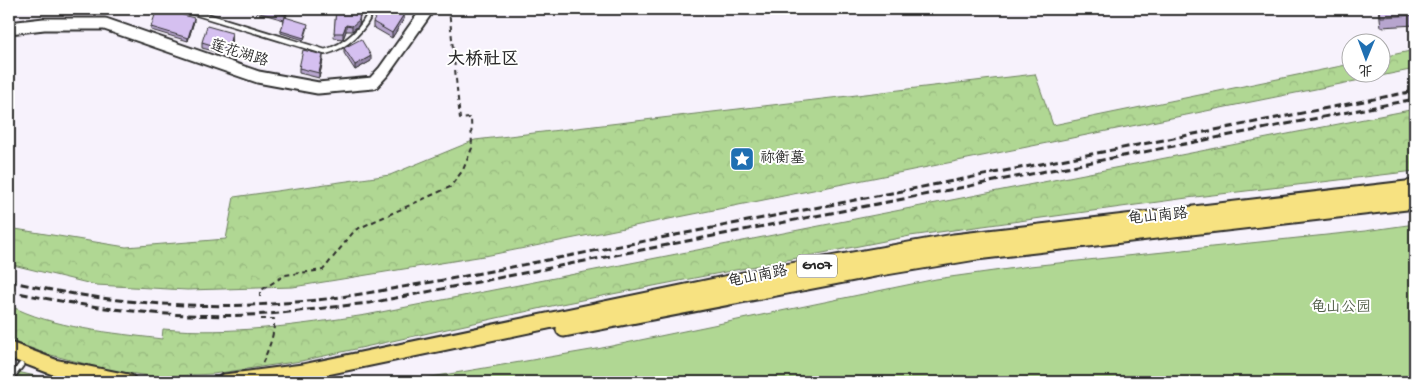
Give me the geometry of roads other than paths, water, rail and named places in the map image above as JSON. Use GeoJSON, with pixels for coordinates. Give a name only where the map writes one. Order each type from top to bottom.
{"type":"FeatureCollection","features":[{"type":"Feature","properties":{"kind":"highway","name":"龟山南路"},"geometry":{"type":"LineString","coordinates":[[225,382],[303,372],[418,350],[763,276],[954,242],[1415,188]]}},
{"type":"Feature","properties":{"kind":"highway","name":"龟山南路"},"geometry":{"type":"LineString","coordinates":[[283,382],[870,270],[966,254],[1415,201]]}},
{"type":"Feature","properties":{"kind":"highway"},"geometry":{"type":"LineString","coordinates":[[9,350],[54,366],[128,382]]}},
{"type":"Feature","properties":{"kind":"highway"},"geometry":{"type":"LineString","coordinates":[[15,363],[85,382]]}},
{"type":"Feature","properties":{"kind":"street","name":"莲花湖路"},"geometry":{"type":"LineString","coordinates":[[9,28],[44,24],[105,24],[258,77],[318,88],[373,82],[384,71],[428,9]]}},
{"type":"Feature","properties":{"kind":"lane"},"geometry":{"type":"LineString","coordinates":[[184,9],[325,52],[338,48],[354,36],[367,21],[372,9]]}},
{"type":"Feature","properties":{"kind":"lane"},"geometry":{"type":"LineString","coordinates":[[9,382],[15,363]]}},
{"type":"Feature","properties":{"kind":"lane"},"geometry":{"type":"LineString","coordinates":[[594,382],[604,380],[670,382]]}},
{"type":"Feature","properties":{"kind":"railway"},"geometry":{"type":"LineString","coordinates":[[9,281],[44,289],[116,300],[188,305],[260,305],[335,298],[450,279],[1415,91]]}},
{"type":"Feature","properties":{"kind":"railway"},"geometry":{"type":"LineString","coordinates":[[9,291],[76,304],[177,315],[212,316],[280,313],[370,303],[1415,99]]}},
{"type":"Feature","properties":{"kind":"place","name":"祢衡墓"},"geometry":{"type":"Point","coordinates":[742,159]}},
{"type":"Feature","properties":{"kind":"district","name":"大桥社区"},"geometry":{"type":"Point","coordinates":[483,60]}},
{"type":"Feature","properties":{"kind":"park label","name":"龟山公园"},"geometry":{"type":"Point","coordinates":[1341,308]}}]}
